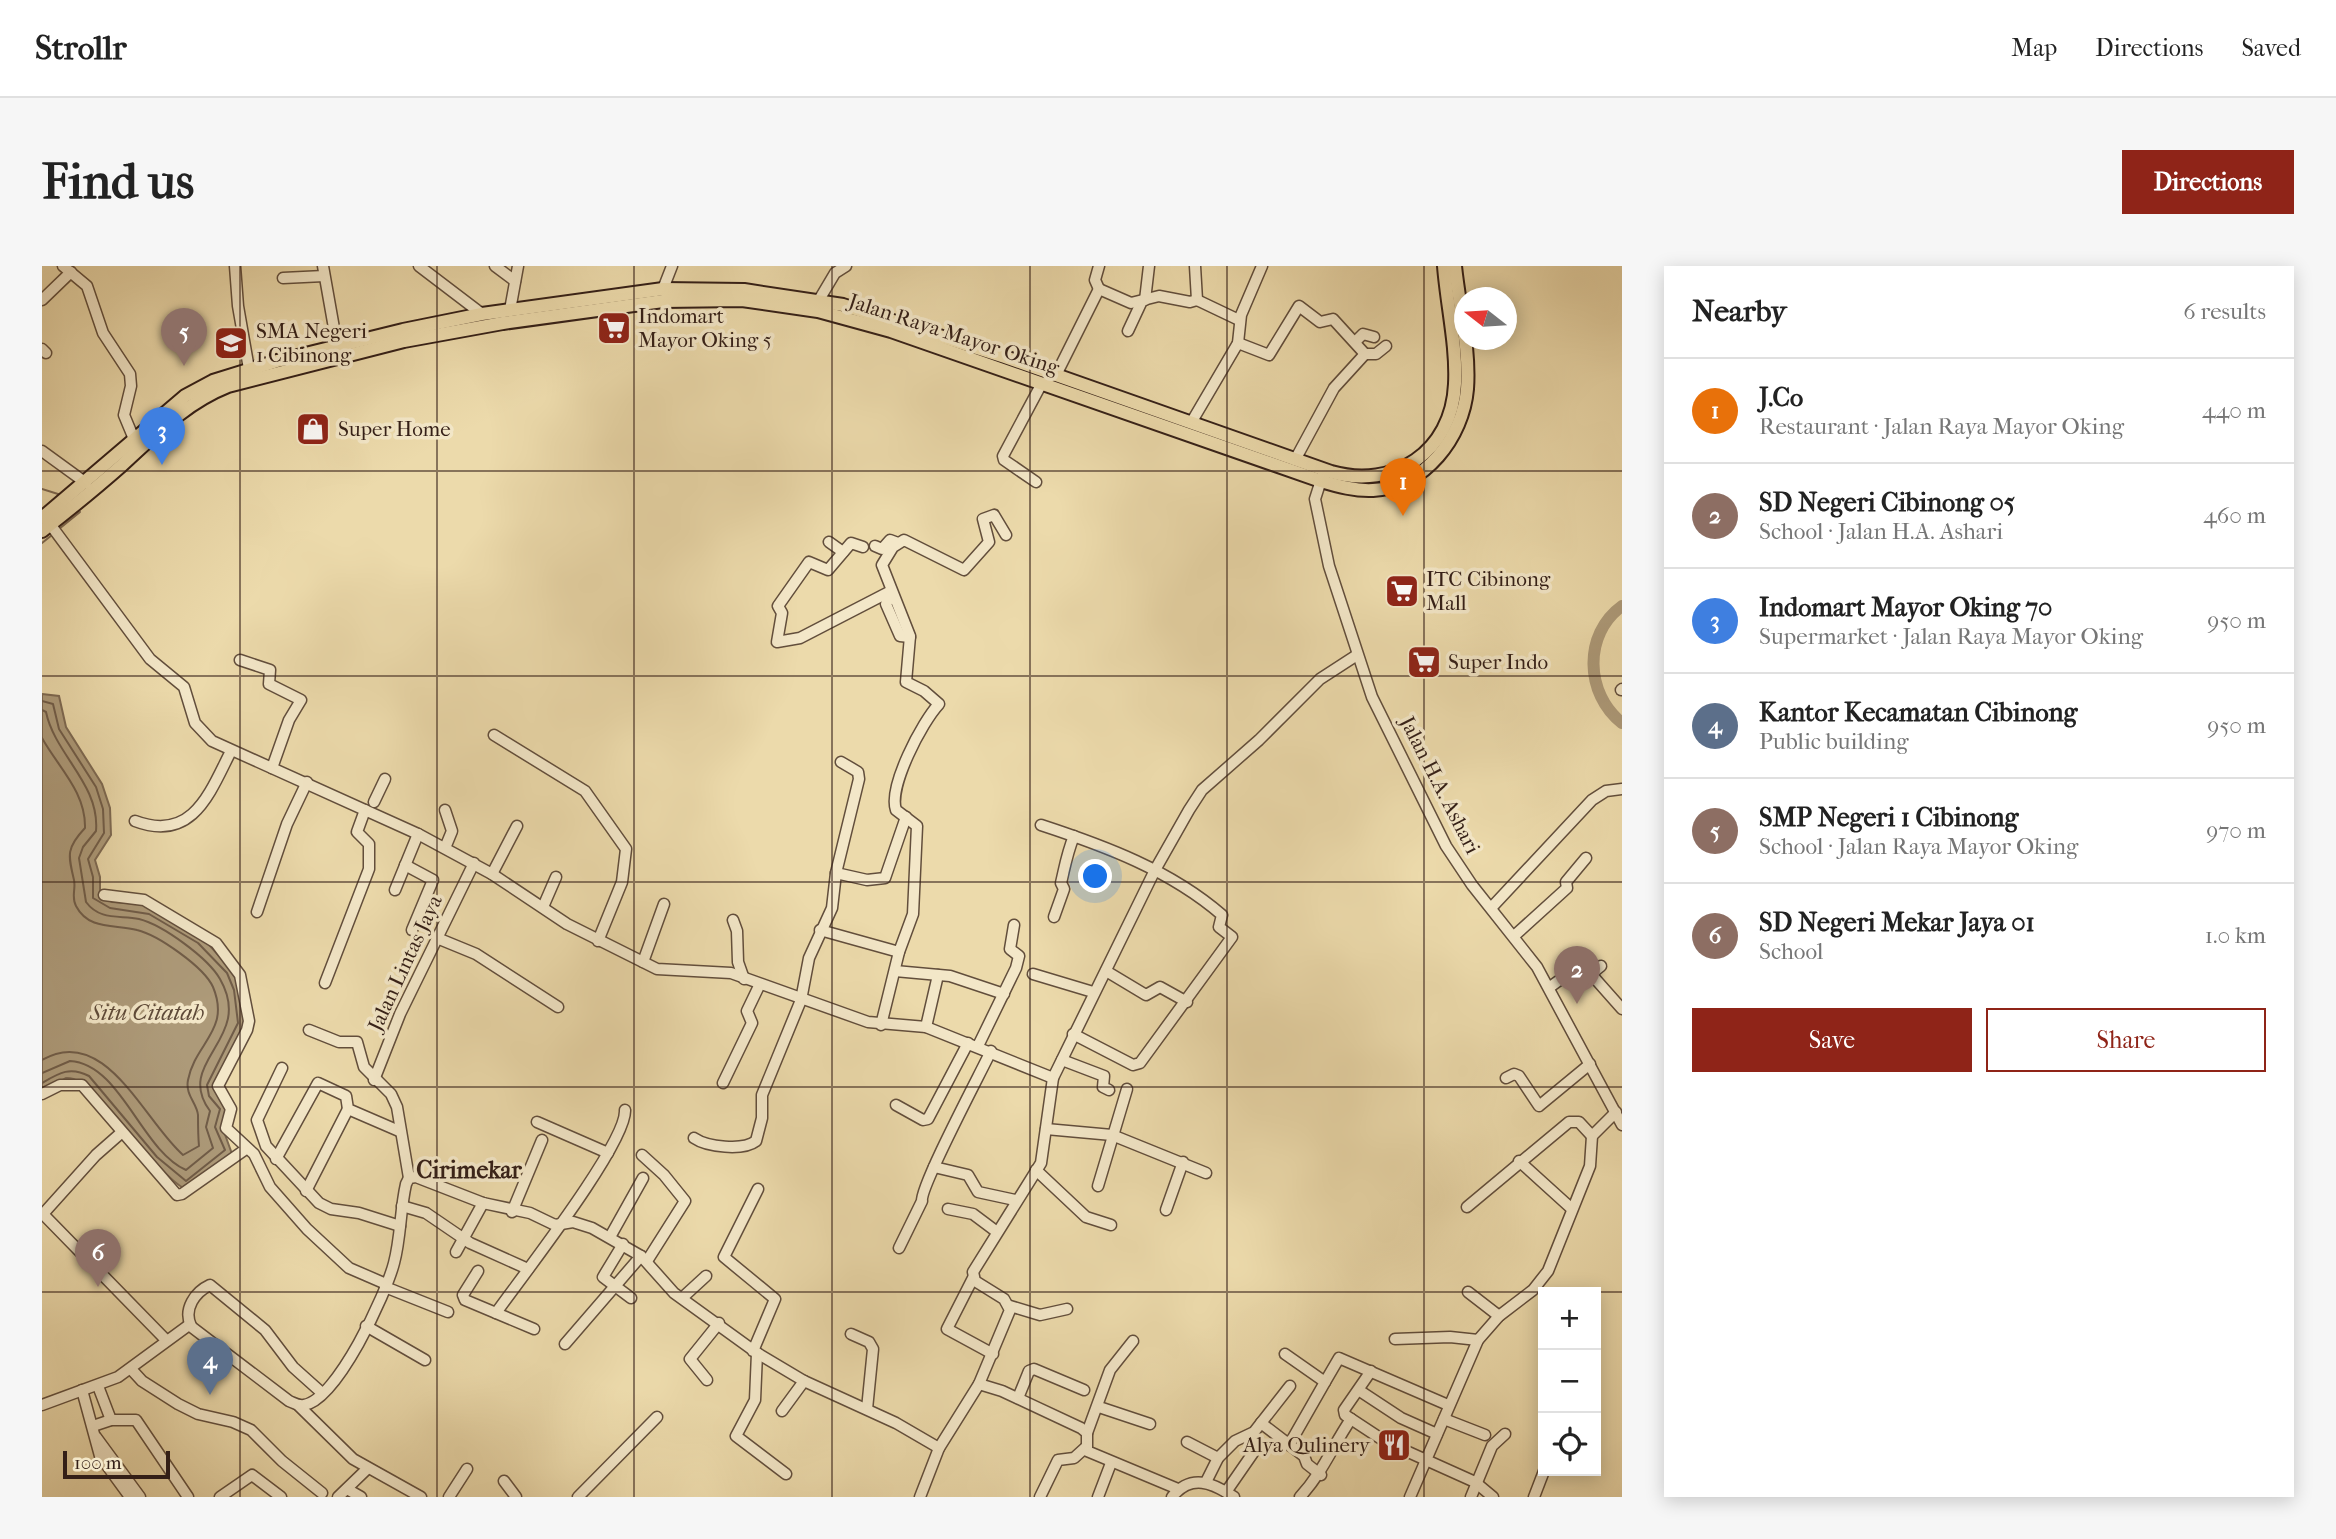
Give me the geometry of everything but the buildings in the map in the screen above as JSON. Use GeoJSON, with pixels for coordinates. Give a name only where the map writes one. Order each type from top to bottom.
{"type":"FeatureCollection","features":[{"type":"Feature","properties":{"kind":"main road","name":"Jalan Raya Mayor Oking"},"geometry":{"type":"LineString","coordinates":[[49,525],[86,483],[134,439],[195,390],[249,369],[337,345],[482,314],[510,310],[533,313],[663,301],[742,300],[844,317],[1056,375],[1167,421],[1191,424],[1294,460],[1323,476],[1359,478],[1396,473],[1420,458],[1450,411],[1455,377],[1444,266]]}},
{"type":"Feature","properties":{"kind":"main road","name":"Jalan Raya Mayor Oking"},"geometry":{"type":"LineString","coordinates":[[49,525],[179,413],[215,391],[404,341],[663,289],[723,288],[819,300],[981,355],[1042,383],[1167,421],[1361,490],[1400,485],[1432,463],[1453,436],[1464,409],[1467,377],[1455,266]]}},
{"type":"Feature","properties":{"kind":"street"},"geometry":{"type":"LineString","coordinates":[[235,266],[238,306],[249,369]]}},
{"type":"Feature","properties":{"kind":"street"},"geometry":{"type":"LineString","coordinates":[[419,266],[482,314]]}},
{"type":"Feature","properties":{"kind":"street"},"geometry":{"type":"LineString","coordinates":[[495,266],[515,281]]}},
{"type":"Feature","properties":{"kind":"street"},"geometry":{"type":"LineString","coordinates":[[510,310],[518,266]]}},
{"type":"Feature","properties":{"kind":"street"},"geometry":{"type":"LineString","coordinates":[[663,289],[671,266]]}},
{"type":"Feature","properties":{"kind":"street"},"geometry":{"type":"LineString","coordinates":[[819,300],[835,273],[846,266]]}},
{"type":"Feature","properties":{"kind":"street"},"geometry":{"type":"LineString","coordinates":[[1099,266],[1094,280],[1099,289],[1130,303],[1158,296],[1191,303],[1197,300]]}},
{"type":"Feature","properties":{"kind":"street"},"geometry":{"type":"LineString","coordinates":[[1128,331],[1144,300],[1149,266]]}},
{"type":"Feature","properties":{"kind":"street"},"geometry":{"type":"LineString","coordinates":[[1195,266],[1197,300]]}},
{"type":"Feature","properties":{"kind":"street"},"geometry":{"type":"LineString","coordinates":[[1191,424],[1238,343],[1239,320],[1262,266]]}},
{"type":"Feature","properties":{"kind":"street"},"geometry":{"type":"LineString","coordinates":[[42,300],[67,269],[87,286],[103,333],[130,374],[124,415],[134,439]]}},
{"type":"Feature","properties":{"kind":"street"},"geometry":{"type":"LineString","coordinates":[[283,278],[324,271],[337,345]]}},
{"type":"Feature","properties":{"kind":"street"},"geometry":{"type":"LineString","coordinates":[[1056,375],[1099,289]]}},
{"type":"Feature","properties":{"kind":"street"},"geometry":{"type":"LineString","coordinates":[[1197,300],[1239,320]]}},
{"type":"Feature","properties":{"kind":"street"},"geometry":{"type":"LineString","coordinates":[[1238,343],[1269,355],[1299,306],[1320,321],[1333,319],[1365,354]]}},
{"type":"Feature","properties":{"kind":"street"},"geometry":{"type":"LineString","coordinates":[[1355,342],[1363,334],[1374,337]]}},
{"type":"Feature","properties":{"kind":"street"},"geometry":{"type":"LineString","coordinates":[[1294,460],[1327,399],[1348,370],[1365,354],[1376,354],[1386,346]]}},
{"type":"Feature","properties":{"kind":"street"},"geometry":{"type":"LineString","coordinates":[[1035,482],[1007,462],[1003,456],[1042,383]]}},
{"type":"Feature","properties":{"kind":"street"},"geometry":{"type":"LineString","coordinates":[[42,451],[86,483]]}},
{"type":"Feature","properties":{"kind":"street","name":"Jalan H.A. Ashari"},"geometry":{"type":"LineString","coordinates":[[1323,476],[1316,494],[1317,508],[1334,585],[1372,697],[1436,827],[1466,876],[1550,987],[1622,1125]]}},
{"type":"Feature","properties":{"kind":"street"},"geometry":{"type":"LineString","coordinates":[[876,547],[882,549],[890,540],[898,543],[908,541],[964,570],[989,542],[983,519],[994,516],[1006,535]]}},
{"type":"Feature","properties":{"kind":"street"},"geometry":{"type":"LineString","coordinates":[[49,525],[150,659],[184,687],[195,723],[201,731],[231,751],[371,807],[474,863],[598,941],[664,971],[720,971],[880,1025],[912,1024],[926,1027],[1053,1078]]}},
{"type":"Feature","properties":{"kind":"street"},"geometry":{"type":"LineString","coordinates":[[830,542],[843,552]]}},
{"type":"Feature","properties":{"kind":"street"},"geometry":{"type":"LineString","coordinates":[[863,547],[851,543],[828,570],[811,561],[778,606],[782,613],[776,642],[800,638],[891,592]]}},
{"type":"Feature","properties":{"kind":"street"},"geometry":{"type":"LineString","coordinates":[[880,1025],[899,952],[913,914],[918,841],[917,827],[894,807],[917,734],[939,704],[924,691],[906,682],[910,637],[882,565],[898,543]]}},
{"type":"Feature","properties":{"kind":"street"},"geometry":{"type":"LineString","coordinates":[[993,1354],[947,1329],[973,1278],[975,1268],[1037,1170],[1043,1155],[1053,1078],[1155,870],[1202,790],[1259,740],[1320,679],[1357,655]]}},
{"type":"Feature","properties":{"kind":"street"},"geometry":{"type":"LineString","coordinates":[[240,660],[270,670],[272,675],[269,684],[301,700],[289,720],[272,768]]}},
{"type":"Feature","properties":{"kind":"street"},"geometry":{"type":"LineString","coordinates":[[494,734],[585,791],[626,849],[622,882],[598,941]]}},
{"type":"Feature","properties":{"kind":"street"},"geometry":{"type":"LineString","coordinates":[[135,821],[162,827],[197,813],[231,751]]}},
{"type":"Feature","properties":{"kind":"street"},"geometry":{"type":"LineString","coordinates":[[694,1138],[703,1143],[727,1145],[749,1145],[756,1142],[762,1118],[762,1095],[801,1000],[807,979],[806,968],[820,930],[832,908],[836,873],[860,776],[856,770],[841,762]]}},
{"type":"Feature","properties":{"kind":"street"},"geometry":{"type":"LineString","coordinates":[[325,983],[369,869],[370,847],[357,832],[385,779]]}},
{"type":"Feature","properties":{"kind":"street"},"geometry":{"type":"LineString","coordinates":[[257,912],[287,824],[307,782]]}},
{"type":"Feature","properties":{"kind":"street"},"geometry":{"type":"LineString","coordinates":[[1492,907],[1592,800],[1606,791],[1622,789]]}},
{"type":"Feature","properties":{"kind":"street"},"geometry":{"type":"LineString","coordinates":[[445,810],[452,831],[445,848]]}},
{"type":"Feature","properties":{"kind":"street"},"geometry":{"type":"LineString","coordinates":[[836,873],[867,880],[885,878],[906,817]]}},
{"type":"Feature","properties":{"kind":"street"},"geometry":{"type":"LineString","coordinates":[[1041,825],[1155,870],[1200,896],[1222,916],[1219,927],[1232,937],[1187,1003],[1136,1066],[1073,1034]]}},
{"type":"Feature","properties":{"kind":"street"},"geometry":{"type":"LineString","coordinates":[[492,874],[517,826]]}},
{"type":"Feature","properties":{"kind":"street"},"geometry":{"type":"LineString","coordinates":[[396,890],[418,834]]}},
{"type":"Feature","properties":{"kind":"street"},"geometry":{"type":"LineString","coordinates":[[1054,916],[1064,889],[1061,883],[1065,869],[1063,863],[1074,836]]}},
{"type":"Feature","properties":{"kind":"street"},"geometry":{"type":"LineString","coordinates":[[1514,936],[1567,888],[1566,882],[1586,858]]}},
{"type":"Feature","properties":{"kind":"street","name":"Jalan Lintas Jaya"},"geometry":{"type":"LineString","coordinates":[[374,1080],[400,1014],[474,863]]}},
{"type":"Feature","properties":{"kind":"street"},"geometry":{"type":"LineString","coordinates":[[405,865],[433,880],[412,930]]}},
{"type":"Feature","properties":{"kind":"street"},"geometry":{"type":"LineString","coordinates":[[543,907],[556,877]]}},
{"type":"Feature","properties":{"kind":"street"},"geometry":{"type":"LineString","coordinates":[[104,895],[144,900],[216,943],[238,970],[248,1026],[218,1090],[232,1109],[226,1128],[256,1158],[284,1205],[349,1268],[448,1312]]}},
{"type":"Feature","properties":{"kind":"street"},"geometry":{"type":"LineString","coordinates":[[643,962],[664,904]]}},
{"type":"Feature","properties":{"kind":"street"},"geometry":{"type":"LineString","coordinates":[[733,920],[737,931],[738,962],[744,979]]}},
{"type":"Feature","properties":{"kind":"street"},"geometry":{"type":"LineString","coordinates":[[896,1105],[923,1120],[928,1119],[1004,994],[1018,958],[1010,949],[1014,925]]}},
{"type":"Feature","properties":{"kind":"street"},"geometry":{"type":"LineString","coordinates":[[820,930],[899,952]]}},
{"type":"Feature","properties":{"kind":"street"},"geometry":{"type":"LineString","coordinates":[[437,939],[476,954],[558,1007]]}},
{"type":"Feature","properties":{"kind":"street"},"geometry":{"type":"LineString","coordinates":[[1550,987],[1578,966],[1591,974],[1622,1009]]}},
{"type":"Feature","properties":{"kind":"street"},"geometry":{"type":"LineString","coordinates":[[1591,974],[1601,966]]}},
{"type":"Feature","properties":{"kind":"street"},"geometry":{"type":"LineString","coordinates":[[895,971],[965,980],[1004,994]]}},
{"type":"Feature","properties":{"kind":"street"},"geometry":{"type":"LineString","coordinates":[[1106,971],[1146,995],[1160,987],[1187,1003]]}},
{"type":"Feature","properties":{"kind":"street"},"geometry":{"type":"LineString","coordinates":[[1033,974],[1093,992]]}},
{"type":"Feature","properties":{"kind":"street"},"geometry":{"type":"LineString","coordinates":[[926,1027],[938,975]]}},
{"type":"Feature","properties":{"kind":"street"},"geometry":{"type":"LineString","coordinates":[[723,1083],[752,1023],[747,1011],[759,986]]}},
{"type":"Feature","properties":{"kind":"street"},"geometry":{"type":"LineString","coordinates":[[298,1405],[309,1403],[322,1393],[347,1365],[385,1286],[396,1254],[402,1206],[409,1178],[397,1107],[391,1094],[374,1080],[364,1067],[357,1042],[339,1042],[309,1030]]}},
{"type":"Feature","properties":{"kind":"street"},"geometry":{"type":"LineString","coordinates":[[899,1248],[921,1204],[922,1194],[934,1167],[991,1052]]}},
{"type":"Feature","properties":{"kind":"street"},"geometry":{"type":"LineString","coordinates":[[1062,1060],[1104,1076],[1103,1087],[1109,1090]]}},
{"type":"Feature","properties":{"kind":"street"},"geometry":{"type":"LineString","coordinates":[[1506,1077],[1514,1074],[1519,1076],[1539,1106],[1590,1064]]}},
{"type":"Feature","properties":{"kind":"street"},"geometry":{"type":"LineString","coordinates":[[282,1068],[257,1122],[266,1146],[306,1191],[326,1207],[375,1217],[400,1226]]}},
{"type":"Feature","properties":{"kind":"street"},"geometry":{"type":"LineString","coordinates":[[42,1094],[65,1083],[82,1085],[177,1195],[246,1149]]}},
{"type":"Feature","properties":{"kind":"street"},"geometry":{"type":"LineString","coordinates":[[276,1159],[316,1083],[346,1096],[348,1110],[306,1191]]}},
{"type":"Feature","properties":{"kind":"street"},"geometry":{"type":"LineString","coordinates":[[1098,1186],[1127,1089]]}},
{"type":"Feature","properties":{"kind":"street"},"geometry":{"type":"LineString","coordinates":[[348,1110],[399,1131]]}},
{"type":"Feature","properties":{"kind":"street"},"geometry":{"type":"LineString","coordinates":[[496,1312],[552,1238],[608,1153],[621,1132],[625,1110]]}},
{"type":"Feature","properties":{"kind":"street"},"geometry":{"type":"LineString","coordinates":[[1410,1497],[1478,1340],[1499,1316],[1527,1296],[1548,1270],[1590,1166],[1592,1136],[1616,1112]]}},
{"type":"Feature","properties":{"kind":"street"},"geometry":{"type":"LineString","coordinates":[[1467,1206],[1519,1161],[1573,1120],[1579,1122],[1592,1136]]}},
{"type":"Feature","properties":{"kind":"street"},"geometry":{"type":"LineString","coordinates":[[537,1122],[608,1153]]}},
{"type":"Feature","properties":{"kind":"street"},"geometry":{"type":"LineString","coordinates":[[1046,1129],[1112,1135],[1206,1172]]}},
{"type":"Feature","properties":{"kind":"street"},"geometry":{"type":"LineString","coordinates":[[121,1133],[96,1155],[43,1214],[166,1340]]}},
{"type":"Feature","properties":{"kind":"street"},"geometry":{"type":"LineString","coordinates":[[512,1212],[542,1140]]}},
{"type":"Feature","properties":{"kind":"street"},"geometry":{"type":"LineString","coordinates":[[565,1344],[613,1287],[644,1259],[685,1201],[664,1175],[642,1156]]}},
{"type":"Feature","properties":{"kind":"street"},"geometry":{"type":"LineString","coordinates":[[1519,1161],[1572,1209]]}},
{"type":"Feature","properties":{"kind":"street"},"geometry":{"type":"LineString","coordinates":[[1166,1210],[1183,1162]]}},
{"type":"Feature","properties":{"kind":"street"},"geometry":{"type":"LineString","coordinates":[[934,1167],[968,1175],[978,1192],[1016,1200]]}},
{"type":"Feature","properties":{"kind":"street"},"geometry":{"type":"LineString","coordinates":[[1037,1170],[1086,1216],[1111,1225]]}},
{"type":"Feature","properties":{"kind":"street"},"geometry":{"type":"LineString","coordinates":[[409,1178],[428,1181],[512,1212],[530,1213],[558,1226],[580,1223],[610,1237],[644,1259],[671,1290],[755,1352],[804,1381],[867,1409],[939,1448]]}},
{"type":"Feature","properties":{"kind":"street"},"geometry":{"type":"LineString","coordinates":[[610,1237],[643,1178]]}},
{"type":"Feature","properties":{"kind":"street"},"geometry":{"type":"LineString","coordinates":[[758,1189],[724,1257],[775,1299],[755,1352],[755,1400],[736,1436],[786,1474]]}},
{"type":"Feature","properties":{"kind":"street"},"geometry":{"type":"LineString","coordinates":[[456,1252],[483,1203]]}},
{"type":"Feature","properties":{"kind":"street"},"geometry":{"type":"LineString","coordinates":[[402,1206],[426,1213],[463,1238],[528,1269]]}},
{"type":"Feature","properties":{"kind":"street"},"geometry":{"type":"LineString","coordinates":[[948,1209],[973,1214],[997,1232]]}},
{"type":"Feature","properties":{"kind":"street"},"geometry":{"type":"LineString","coordinates":[[623,1244],[604,1273],[604,1279],[631,1298]]}},
{"type":"Feature","properties":{"kind":"street"},"geometry":{"type":"LineString","coordinates":[[478,1271],[464,1299],[534,1329]]}},
{"type":"Feature","properties":{"kind":"street"},"geometry":{"type":"LineString","coordinates":[[682,1298],[706,1276]]}},
{"type":"Feature","properties":{"kind":"street"},"geometry":{"type":"LineString","coordinates":[[973,1278],[1010,1306],[1046,1315],[1067,1309]]}},
{"type":"Feature","properties":{"kind":"street"},"geometry":{"type":"LineString","coordinates":[[322,1393],[292,1367],[265,1330],[210,1285],[189,1307],[191,1326],[298,1405],[339,1447],[367,1469],[421,1497]]}},
{"type":"Feature","properties":{"kind":"street"},"geometry":{"type":"LineString","coordinates":[[1468,1292],[1499,1316]]}},
{"type":"Feature","properties":{"kind":"street"},"geometry":{"type":"LineString","coordinates":[[920,1497],[939,1448],[979,1384],[1010,1306]]}},
{"type":"Feature","properties":{"kind":"street"},"geometry":{"type":"LineString","coordinates":[[707,1380],[690,1359],[719,1323]]}},
{"type":"Feature","properties":{"kind":"street"},"geometry":{"type":"LineString","coordinates":[[42,1405],[118,1377],[183,1327],[191,1326]]}},
{"type":"Feature","properties":{"kind":"street"},"geometry":{"type":"LineString","coordinates":[[366,1326],[425,1360]]}},
{"type":"Feature","properties":{"kind":"street"},"geometry":{"type":"LineString","coordinates":[[851,1334],[869,1342],[873,1349],[867,1409]]}},
{"type":"Feature","properties":{"kind":"street"},"geometry":{"type":"LineString","coordinates":[[1395,1339],[1450,1337],[1478,1340]]}},
{"type":"Feature","properties":{"kind":"street"},"geometry":{"type":"LineString","coordinates":[[1040,1497],[1058,1460],[1074,1458],[1085,1448],[1087,1433],[1110,1370],[1133,1341]]}},
{"type":"Feature","properties":{"kind":"street"},"geometry":{"type":"LineString","coordinates":[[1285,1354],[1325,1382]]}},
{"type":"Feature","properties":{"kind":"street"},"geometry":{"type":"LineString","coordinates":[[1289,1445],[1337,1358],[1448,1405]]}},
{"type":"Feature","properties":{"kind":"street"},"geometry":{"type":"LineString","coordinates":[[131,1368],[142,1381],[178,1404],[198,1414],[233,1422],[251,1430],[282,1461],[323,1493]]}},
{"type":"Feature","properties":{"kind":"street"},"geometry":{"type":"LineString","coordinates":[[1018,1398],[1029,1371],[1034,1369],[1084,1390]]}},
{"type":"Feature","properties":{"kind":"street"},"geometry":{"type":"LineString","coordinates":[[1371,1371],[1360,1391],[1344,1410],[1351,1419],[1384,1441],[1475,1482],[1493,1497]]}},
{"type":"Feature","properties":{"kind":"street"},"geometry":{"type":"LineString","coordinates":[[782,1411],[804,1381]]}},
{"type":"Feature","properties":{"kind":"street"},"geometry":{"type":"LineString","coordinates":[[101,1384],[111,1420]]}},
{"type":"Feature","properties":{"kind":"street"},"geometry":{"type":"LineString","coordinates":[[979,1384],[1018,1398],[1087,1433]]}},
{"type":"Feature","properties":{"kind":"street"},"geometry":{"type":"LineString","coordinates":[[1085,1448],[1175,1493],[1206,1482],[1218,1458],[1229,1445],[1251,1434],[1290,1386]]}},
{"type":"Feature","properties":{"kind":"street"},"geometry":{"type":"LineString","coordinates":[[82,1390],[100,1456],[130,1497]]}},
{"type":"Feature","properties":{"kind":"street"},"geometry":{"type":"LineString","coordinates":[[1360,1391],[1401,1418],[1437,1434]]}},
{"type":"Feature","properties":{"kind":"street"},"geometry":{"type":"LineString","coordinates":[[1099,1406],[1150,1424]]}},
{"type":"Feature","properties":{"kind":"street"},"geometry":{"type":"LineString","coordinates":[[578,1497],[657,1416]]}},
{"type":"Feature","properties":{"kind":"street"},"geometry":{"type":"LineString","coordinates":[[1300,1497],[1321,1475],[1326,1460],[1351,1419]]}},
{"type":"Feature","properties":{"kind":"street"},"geometry":{"type":"LineString","coordinates":[[1444,1419],[1485,1435]]}},
{"type":"Feature","properties":{"kind":"street"},"geometry":{"type":"LineString","coordinates":[[93,1426],[111,1420],[136,1420],[188,1497]]}},
{"type":"Feature","properties":{"kind":"street"},"geometry":{"type":"LineString","coordinates":[[1261,1423],[1321,1475]]}},
{"type":"Feature","properties":{"kind":"street"},"geometry":{"type":"LineString","coordinates":[[1471,1497],[1493,1443],[1505,1434]]}},
{"type":"Feature","properties":{"kind":"street"},"geometry":{"type":"LineString","coordinates":[[96,1437],[140,1497]]}},
{"type":"Feature","properties":{"kind":"street"},"geometry":{"type":"LineString","coordinates":[[1187,1442],[1218,1458]]}},
{"type":"Feature","properties":{"kind":"street"},"geometry":{"type":"LineString","coordinates":[[1206,1482],[1230,1494],[1253,1453]]}},
{"type":"Feature","properties":{"kind":"street"},"geometry":{"type":"LineString","coordinates":[[1098,1497],[1111,1463]]}},
{"type":"Feature","properties":{"kind":"street"},"geometry":{"type":"LineString","coordinates":[[342,1493],[367,1469]]}},
{"type":"Feature","properties":{"kind":"street"},"geometry":{"type":"LineString","coordinates":[[449,1497],[467,1469]]}},
{"type":"Feature","properties":{"kind":"street"},"geometry":{"type":"LineString","coordinates":[[220,1497],[252,1475],[281,1497]]}},
{"type":"Feature","properties":{"kind":"street"},"geometry":{"type":"LineString","coordinates":[[1534,1497],[1542,1476]]}},
{"type":"Feature","properties":{"kind":"street"},"geometry":{"type":"LineString","coordinates":[[503,1481],[516,1497]]}},
{"type":"Feature","properties":{"kind":"street"},"geometry":{"type":"LineString","coordinates":[[342,1493],[361,1497]]}},
{"type":"Feature","properties":{"kind":"water","name":"Situ Citatah"},"geometry":{"type":"Polygon","coordinates":[[[42,694],[59,696],[66,727],[102,784],[110,808],[111,835],[95,860],[100,877],[100,896],[112,902],[141,904],[203,938],[236,975],[245,1023],[214,1086],[226,1105],[223,1129],[232,1154],[185,1189],[171,1179],[93,1091],[79,1081],[66,1078],[42,1092],[42,694]]]}},
{"type":"Feature","properties":{"kind":"waterway"},"geometry":{"type":"LineString","coordinates":[[42,489],[58,494]]}},
{"type":"Feature","properties":{"kind":"waterway"},"geometry":{"type":"LineString","coordinates":[[59,529],[80,512]]}},
{"type":"Feature","properties":{"kind":"waterway"},"geometry":{"type":"LineString","coordinates":[[42,543],[52,535]]}},
{"type":"Feature","properties":{"kind":"waterway"},"geometry":{"type":"LineString","coordinates":[[1622,606],[1609,618],[1600,632],[1594,664],[1595,681],[1601,696],[1610,711],[1622,723]]}},
{"type":"Feature","properties":{"kind":"place","name":"Indomart Mayor Oking 5"},"geometry":{"type":"Point","coordinates":[614,328]}},
{"type":"Feature","properties":{"kind":"place","name":"SMA Negeri 1 Cibinong"},"geometry":{"type":"Point","coordinates":[231,343]}},
{"type":"Feature","properties":{"kind":"place","name":"SMP Negeri 1 Cibinong"},"geometry":{"type":"Point","coordinates":[184,366]}},
{"type":"Feature","properties":{"kind":"place","name":"Super Home"},"geometry":{"type":"Point","coordinates":[313,429]}},
{"type":"Feature","properties":{"kind":"place","name":"Indomart Mayor Oking 70"},"geometry":{"type":"Point","coordinates":[162,465]}},
{"type":"Feature","properties":{"kind":"place","name":"J.Co"},"geometry":{"type":"Point","coordinates":[1403,516]}},
{"type":"Feature","properties":{"kind":"place","name":"ITC Cibinong Mall"},"geometry":{"type":"Point","coordinates":[1402,591]}},
{"type":"Feature","properties":{"kind":"place","name":"Super Indo"},"geometry":{"type":"Point","coordinates":[1424,662]}},
{"type":"Feature","properties":{"kind":"place","name":"SD Negeri Cibinong 05"},"geometry":{"type":"Point","coordinates":[1577,1004]}},
{"type":"Feature","properties":{"kind":"place","name":"SD Negeri Mekar Jaya 01"},"geometry":{"type":"Point","coordinates":[98,1287]}},
{"type":"Feature","properties":{"kind":"place","name":"Kantor Kecamatan Cibinong"},"geometry":{"type":"Point","coordinates":[210,1395]}},
{"type":"Feature","properties":{"kind":"place","name":"Alya Qulinery"},"geometry":{"type":"Point","coordinates":[1394,1445]}},
{"type":"Feature","properties":{"kind":"district","name":"Cirimekar"},"geometry":{"type":"Point","coordinates":[469,1170]}}]}
